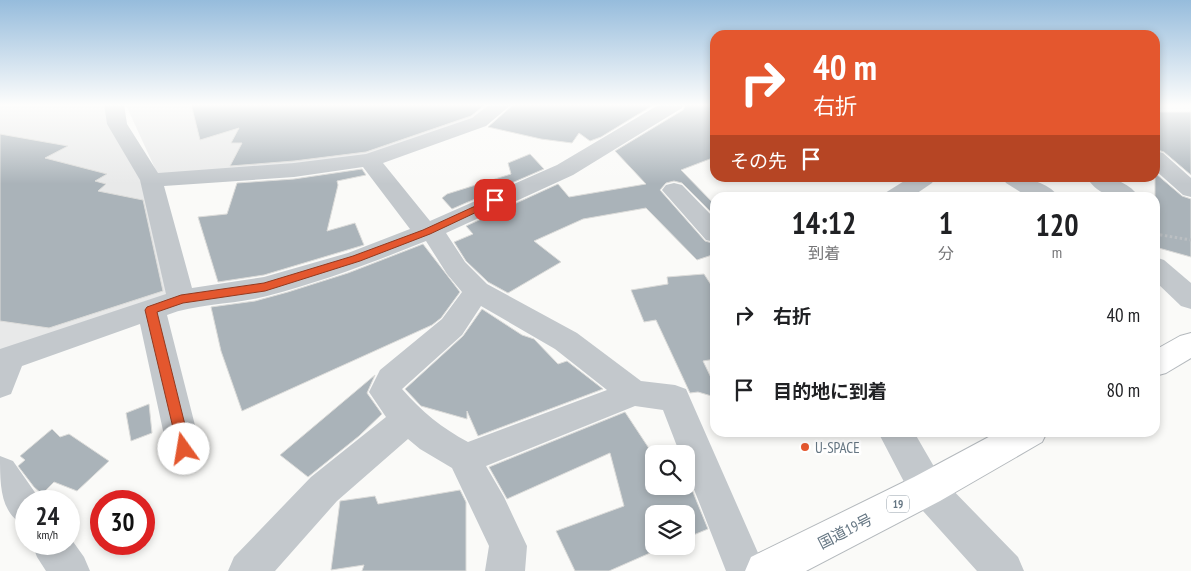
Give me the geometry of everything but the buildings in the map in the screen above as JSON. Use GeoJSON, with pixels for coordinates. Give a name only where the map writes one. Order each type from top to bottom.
{"type":"FeatureCollection","features":[{"type":"Feature","properties":{"kind":"highway"},"geometry":{"type":"LineString","coordinates":[[1160,361],[1191,344]]}},
{"type":"Feature","properties":{"kind":"highway","name":"国道19号"},"geometry":{"type":"LineString","coordinates":[[765,571],[927,489],[1021,437]]}},
{"type":"Feature","properties":{"kind":"street"},"geometry":{"type":"LineString","coordinates":[[122,131],[151,180],[181,299]]}},
{"type":"Feature","properties":{"kind":"street"},"geometry":{"type":"LineString","coordinates":[[151,180],[294,170],[369,160],[456,131]]}},
{"type":"Feature","properties":{"kind":"street"},"geometry":{"type":"LineString","coordinates":[[3,369],[181,299],[265,287],[357,259],[429,231],[565,170],[631,131]]}},
{"type":"Feature","properties":{"kind":"street"},"geometry":{"type":"LineString","coordinates":[[369,160],[477,292],[566,341],[634,393]]}},
{"type":"Feature","properties":{"kind":"street"},"geometry":{"type":"LineString","coordinates":[[1160,162],[1191,190]]}},
{"type":"Feature","properties":{"kind":"street"},"geometry":{"type":"LineString","coordinates":[[902,192],[918,182]]}},
{"type":"Feature","properties":{"kind":"street"},"geometry":{"type":"LineString","coordinates":[[1021,182],[1038,192]]}},
{"type":"Feature","properties":{"kind":"street"},"geometry":{"type":"LineString","coordinates":[[1104,182],[1119,192]]}},
{"type":"Feature","properties":{"kind":"street"},"geometry":{"type":"LineString","coordinates":[[674,190],[710,229]]}},
{"type":"Feature","properties":{"kind":"street"},"geometry":{"type":"LineString","coordinates":[[1160,271],[1191,299]]}},
{"type":"Feature","properties":{"kind":"street"},"geometry":{"type":"LineString","coordinates":[[477,292],[452,328],[391,379],[385,392],[408,419],[432,439],[466,458],[474,480],[491,509],[508,546],[505,571]]}},
{"type":"Feature","properties":{"kind":"street"},"geometry":{"type":"LineString","coordinates":[[151,310],[184,449]]}},
{"type":"Feature","properties":{"kind":"street"},"geometry":{"type":"LineString","coordinates":[[466,458],[634,393],[675,398],[746,571]]}},
{"type":"Feature","properties":{"kind":"street"},"geometry":{"type":"LineString","coordinates":[[248,571],[324,489],[408,419]]}},
{"type":"Feature","properties":{"kind":"street"},"geometry":{"type":"LineString","coordinates":[[898,437],[927,489],[1004,571]]}},
{"type":"Feature","properties":{"kind":"street"},"geometry":{"type":"LineString","coordinates":[[0,472],[15,493]]}},
{"type":"Feature","properties":{"kind":"street"},"geometry":{"type":"LineString","coordinates":[[59,555],[70,571]]}},
{"type":"Feature","properties":{"kind":"path"},"geometry":{"type":"LineString","coordinates":[[1160,235],[1191,240]]}},
{"type":"Feature","properties":{"kind":"shaded area"},"geometry":{"type":"Polygon","coordinates":[[[0,131],[118,131],[150,194],[171,294],[0,351],[0,131]]]}},
{"type":"Feature","properties":{"kind":"shaded area"},"geometry":{"type":"Polygon","coordinates":[[[138,131],[446,131],[368,157],[158,175],[138,131]]]}},
{"type":"Feature","properties":{"kind":"place","name":"U-SPACE"},"geometry":{"type":"Point","coordinates":[805,447]}},
{"type":"Feature","properties":{"kind":"route"},"geometry":{"type":"LineString","coordinates":[[184,449],[151,310],[181,299],[265,287],[357,259],[426,232],[495,200]]}}]}
